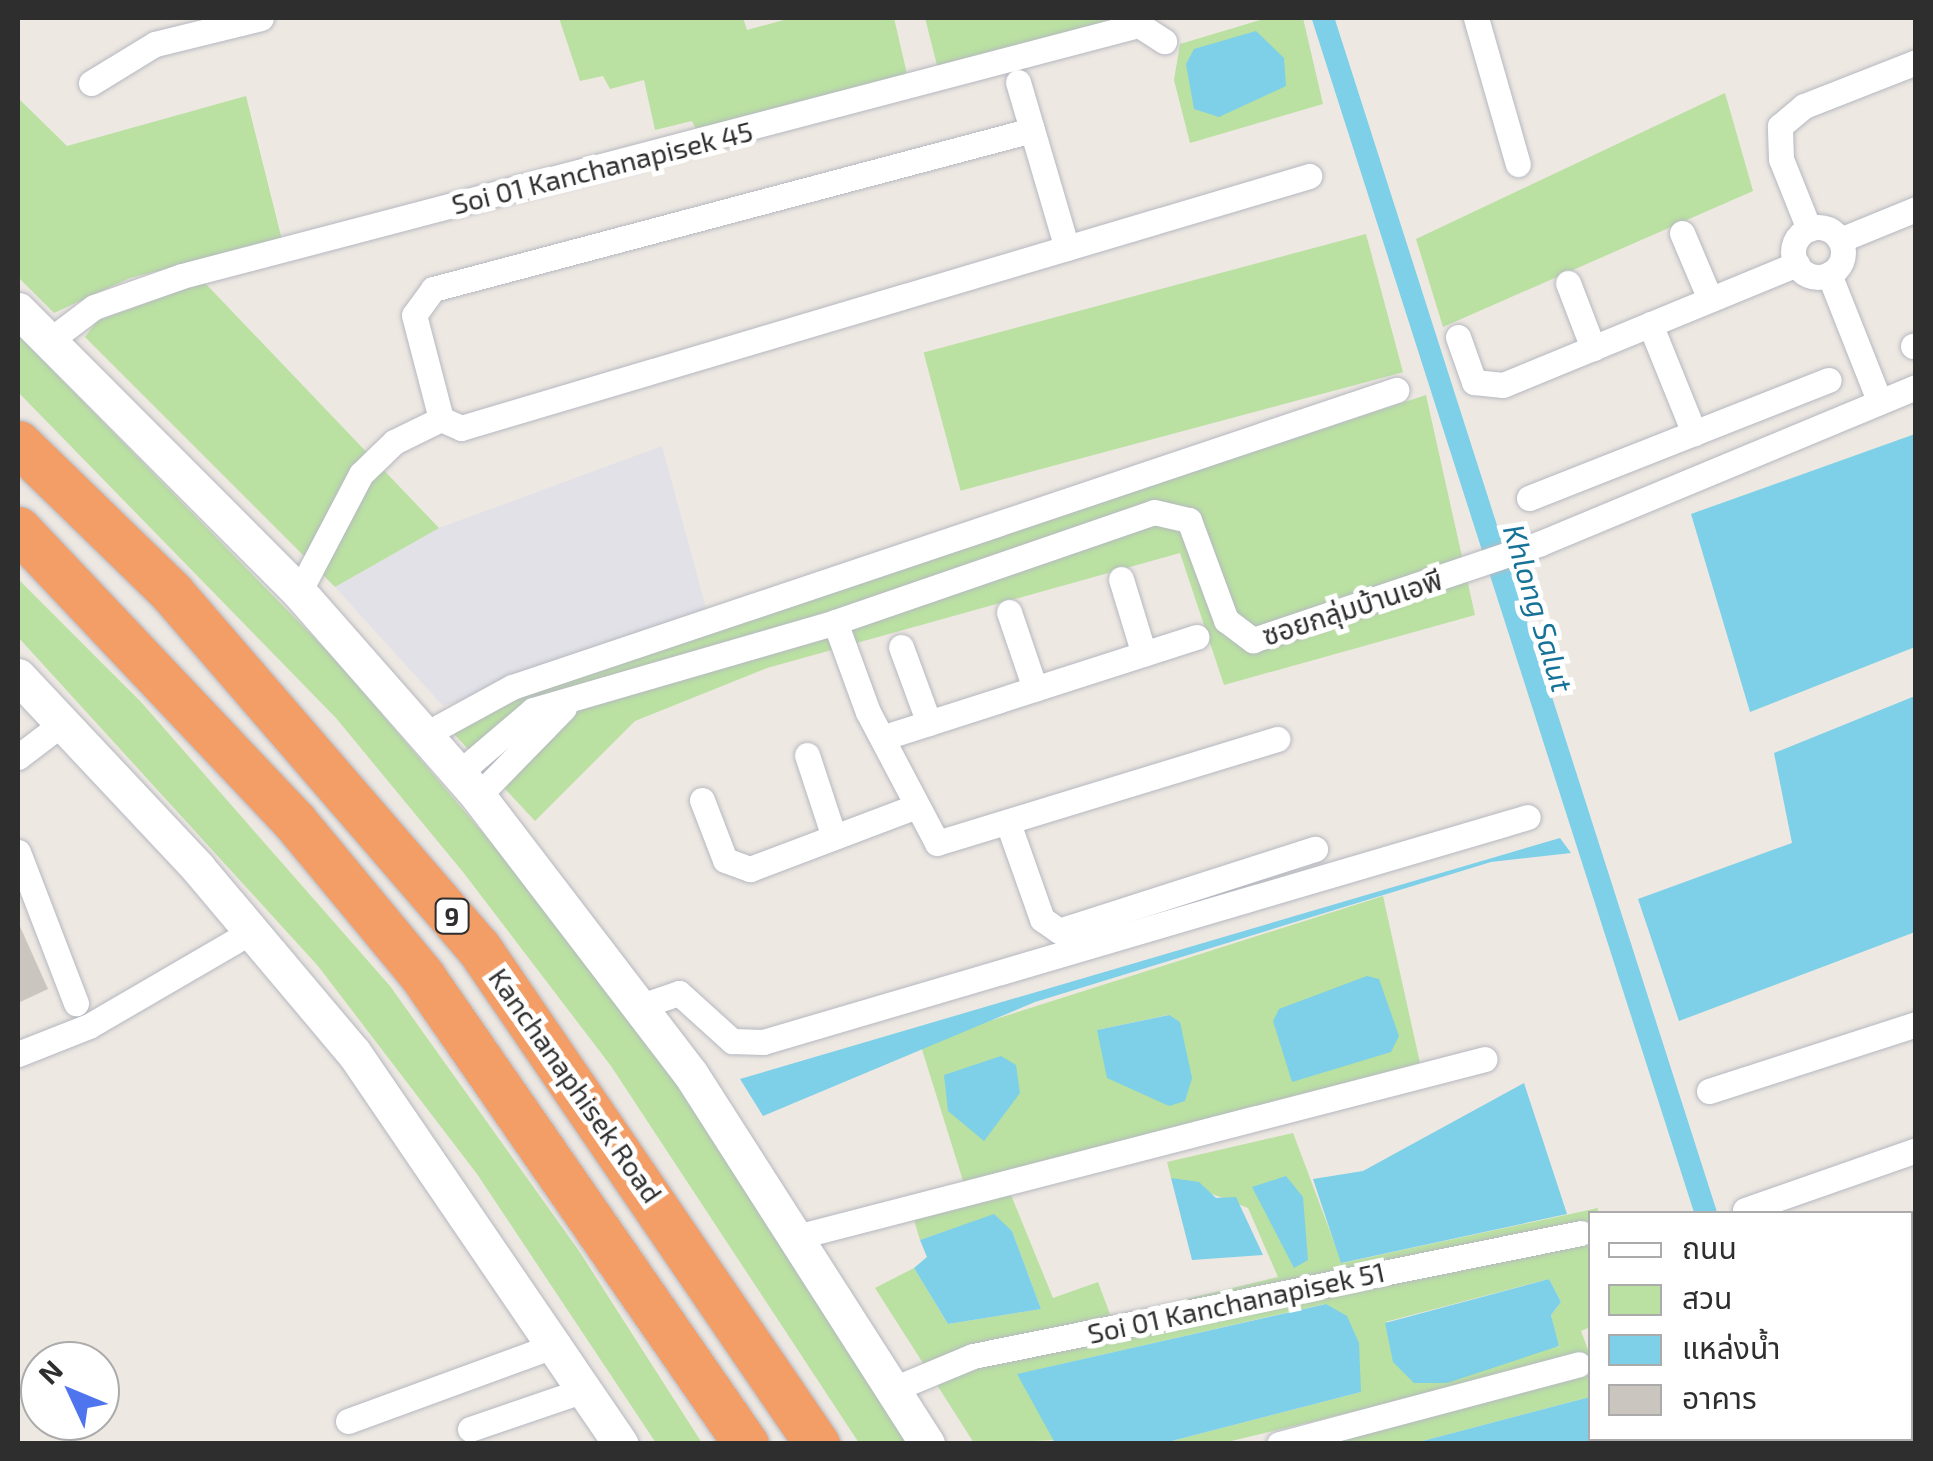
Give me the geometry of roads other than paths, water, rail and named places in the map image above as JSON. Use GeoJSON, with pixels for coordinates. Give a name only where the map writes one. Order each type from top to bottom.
{"type":"FeatureCollection","features":[{"type":"Feature","properties":{"kind":"highway","name":"Kanchanaphisek Road"},"geometry":{"type":"LineString","coordinates":[[18,443],[172,593],[478,947],[818,1444]]}},
{"type":"Feature","properties":{"kind":"highway","name":"9"},"geometry":{"type":"LineString","coordinates":[[18,529],[159,670],[422,977],[746,1444]]}},
{"type":"Feature","properties":{"kind":"main road"},"geometry":{"type":"LineString","coordinates":[[18,310],[298,592],[468,785],[641,1006],[800,1236],[896,1388],[926,1444]]}},
{"type":"Feature","properties":{"kind":"main road"},"geometry":{"type":"LineString","coordinates":[[18,676],[252,931],[366,1069],[558,1344],[621,1444]]}},
{"type":"Feature","properties":{"kind":"street"},"geometry":{"type":"LineString","coordinates":[[92,84],[114,62],[195,26],[261,18]]}},
{"type":"Feature","properties":{"kind":"street"},"geometry":{"type":"LineString","coordinates":[[1476,18],[1518,164]]}},
{"type":"Feature","properties":{"kind":"street","name":"Soi 01 Kanchanapisek 45"},"geometry":{"type":"LineString","coordinates":[[48,341],[94,307],[182,276],[1140,26],[1164,41]]}},
{"type":"Feature","properties":{"kind":"street"},"geometry":{"type":"LineString","coordinates":[[1916,62],[1804,106],[1780,126],[1781,159],[1809,229],[1840,240],[1916,209]]}},
{"type":"Feature","properties":{"kind":"street"},"geometry":{"type":"LineString","coordinates":[[1018,82],[1067,248]]}},
{"type":"Feature","properties":{"kind":"street"},"geometry":{"type":"LineString","coordinates":[[441,419],[414,315],[433,289],[1032,130]]}},
{"type":"Feature","properties":{"kind":"street"},"geometry":{"type":"LineString","coordinates":[[441,419],[461,428],[1309,176]]}},
{"type":"Feature","properties":{"kind":"street"},"geometry":{"type":"LineString","coordinates":[[1797,264],[1795,244],[1809,229]]}},
{"type":"Feature","properties":{"kind":"street"},"geometry":{"type":"LineString","coordinates":[[1682,234],[1710,300]]}},
{"type":"Feature","properties":{"kind":"street"},"geometry":{"type":"LineString","coordinates":[[1829,274],[1841,262],[1840,240]]}},
{"type":"Feature","properties":{"kind":"street"},"geometry":{"type":"LineString","coordinates":[[1458,336],[1482,389],[1797,264],[1829,274]]}},
{"type":"Feature","properties":{"kind":"street"},"geometry":{"type":"LineString","coordinates":[[1829,274],[1879,400]]}},
{"type":"Feature","properties":{"kind":"street"},"geometry":{"type":"LineString","coordinates":[[1568,283],[1593,348]]}},
{"type":"Feature","properties":{"kind":"street"},"geometry":{"type":"LineString","coordinates":[[1650,324],[1694,433]]}},
{"type":"Feature","properties":{"kind":"street"},"geometry":{"type":"LineString","coordinates":[[1529,498],[1829,380]]}},
{"type":"Feature","properties":{"kind":"street","name":"ซอยกลุ่มบ้านเอพี"},"geometry":{"type":"LineString","coordinates":[[468,785],[533,710],[564,708],[835,622],[1161,511],[1189,520],[1226,620],[1246,638],[1427,584],[1541,543],[1916,387]]}},
{"type":"Feature","properties":{"kind":"street"},"geometry":{"type":"LineString","coordinates":[[426,734],[512,687],[1396,390]]}},
{"type":"Feature","properties":{"kind":"street"},"geometry":{"type":"LineString","coordinates":[[298,592],[361,474],[394,442],[441,419]]}},
{"type":"Feature","properties":{"kind":"street"},"geometry":{"type":"LineString","coordinates":[[1121,580],[1144,654]]}},
{"type":"Feature","properties":{"kind":"street"},"geometry":{"type":"LineString","coordinates":[[1009,612],[1034,689]]}},
{"type":"Feature","properties":{"kind":"street"},"geometry":{"type":"LineString","coordinates":[[835,622],[868,712],[888,736],[914,807],[937,844],[1277,738]]}},
{"type":"Feature","properties":{"kind":"street"},"geometry":{"type":"LineString","coordinates":[[888,736],[1196,638]]}},
{"type":"Feature","properties":{"kind":"street"},"geometry":{"type":"LineString","coordinates":[[901,647],[929,723]]}},
{"type":"Feature","properties":{"kind":"street"},"geometry":{"type":"LineString","coordinates":[[18,757],[64,722]]}},
{"type":"Feature","properties":{"kind":"street"},"geometry":{"type":"LineString","coordinates":[[807,755],[834,837]]}},
{"type":"Feature","properties":{"kind":"street"},"geometry":{"type":"LineString","coordinates":[[702,800],[734,867],[834,837],[914,807]]}},
{"type":"Feature","properties":{"kind":"street"},"geometry":{"type":"LineString","coordinates":[[641,1006],[679,993],[732,1041],[763,1042],[1528,817]]}},
{"type":"Feature","properties":{"kind":"street"},"geometry":{"type":"LineString","coordinates":[[1008,823],[1042,919],[1060,931],[1315,849]]}},
{"type":"Feature","properties":{"kind":"street"},"geometry":{"type":"LineString","coordinates":[[18,852],[76,1002]]}},
{"type":"Feature","properties":{"kind":"street"},"geometry":{"type":"LineString","coordinates":[[18,1054],[89,1026],[252,931]]}},
{"type":"Feature","properties":{"kind":"street"},"geometry":{"type":"LineString","coordinates":[[1709,1091],[1916,1024]]}},
{"type":"Feature","properties":{"kind":"street"},"geometry":{"type":"LineString","coordinates":[[800,1236],[1485,1058]]}},
{"type":"Feature","properties":{"kind":"street"},"geometry":{"type":"LineString","coordinates":[[1745,1210],[1916,1150]]}},
{"type":"Feature","properties":{"kind":"street","name":"Soi 01 Kanchanapisek 51"},"geometry":{"type":"LineString","coordinates":[[896,1388],[972,1356],[1581,1233]]}},
{"type":"Feature","properties":{"kind":"street"},"geometry":{"type":"LineString","coordinates":[[348,1421],[558,1344]]}},
{"type":"Feature","properties":{"kind":"street"},"geometry":{"type":"LineString","coordinates":[[1279,1444],[1579,1364]]}},
{"type":"Feature","properties":{"kind":"street"},"geometry":{"type":"LineString","coordinates":[[470,1429],[587,1389]]}},
{"type":"Feature","properties":{"kind":"water"},"geometry":{"type":"Polygon","coordinates":[[[1256,31],[1284,58],[1286,86],[1219,117],[1194,109],[1186,64],[1194,49],[1256,31]]]}},
{"type":"Feature","properties":{"kind":"water"},"geometry":{"type":"Polygon","coordinates":[[[1915,434],[1915,647],[1750,712],[1691,514],[1915,434]]]}},
{"type":"Feature","properties":{"kind":"water"},"geometry":{"type":"Polygon","coordinates":[[[1915,696],[1915,932],[1679,1021],[1638,899],[1792,843],[1774,753],[1915,696]]]}},
{"type":"Feature","properties":{"kind":"water"},"geometry":{"type":"Polygon","coordinates":[[[1560,838],[1571,853],[1491,862],[1035,1002],[763,1116],[740,1079],[1560,838]]]}},
{"type":"Feature","properties":{"kind":"water"},"geometry":{"type":"Polygon","coordinates":[[[1367,976],[1379,979],[1399,1036],[1391,1052],[1292,1082],[1273,1021],[1279,1009],[1367,976]]]}},
{"type":"Feature","properties":{"kind":"water"},"geometry":{"type":"Polygon","coordinates":[[[1169,1015],[1180,1022],[1192,1078],[1185,1101],[1169,1106],[1107,1078],[1097,1030],[1169,1015]]]}},
{"type":"Feature","properties":{"kind":"water"},"geometry":{"type":"Polygon","coordinates":[[[1001,1056],[1016,1065],[1020,1093],[984,1141],[948,1111],[944,1075],[1001,1056]]]}},
{"type":"Feature","properties":{"kind":"water"},"geometry":{"type":"Polygon","coordinates":[[[1524,1083],[1567,1214],[1341,1263],[1313,1179],[1363,1171],[1524,1083]]]}},
{"type":"Feature","properties":{"kind":"water"},"geometry":{"type":"Polygon","coordinates":[[[1286,1176],[1303,1197],[1308,1260],[1294,1268],[1252,1187],[1286,1176]]]}},
{"type":"Feature","properties":{"kind":"water"},"geometry":{"type":"Polygon","coordinates":[[[1171,1178],[1199,1182],[1216,1198],[1236,1197],[1263,1255],[1192,1260],[1171,1178]]]}},
{"type":"Feature","properties":{"kind":"water"},"geometry":{"type":"Polygon","coordinates":[[[994,1214],[1012,1231],[1041,1309],[948,1324],[914,1268],[927,1257],[920,1240],[994,1214]]]}},
{"type":"Feature","properties":{"kind":"water"},"geometry":{"type":"Polygon","coordinates":[[[1549,1279],[1561,1302],[1551,1315],[1559,1346],[1447,1383],[1414,1383],[1393,1362],[1385,1323],[1549,1279]]]}},
{"type":"Feature","properties":{"kind":"water"},"geometry":{"type":"Polygon","coordinates":[[[1326,1304],[1347,1316],[1359,1343],[1361,1392],[1164,1443],[1055,1443],[1017,1374],[1326,1304]]]}},
{"type":"Feature","properties":{"kind":"water"},"geometry":{"type":"Polygon","coordinates":[[[1588,1398],[1588,1441],[1669,1443],[1415,1443],[1588,1398]]]}},
{"type":"Feature","properties":{"kind":"waterway","name":"Khlong Salut"},"geometry":{"type":"LineString","coordinates":[[1323,18],[1705,1211]]}}]}
